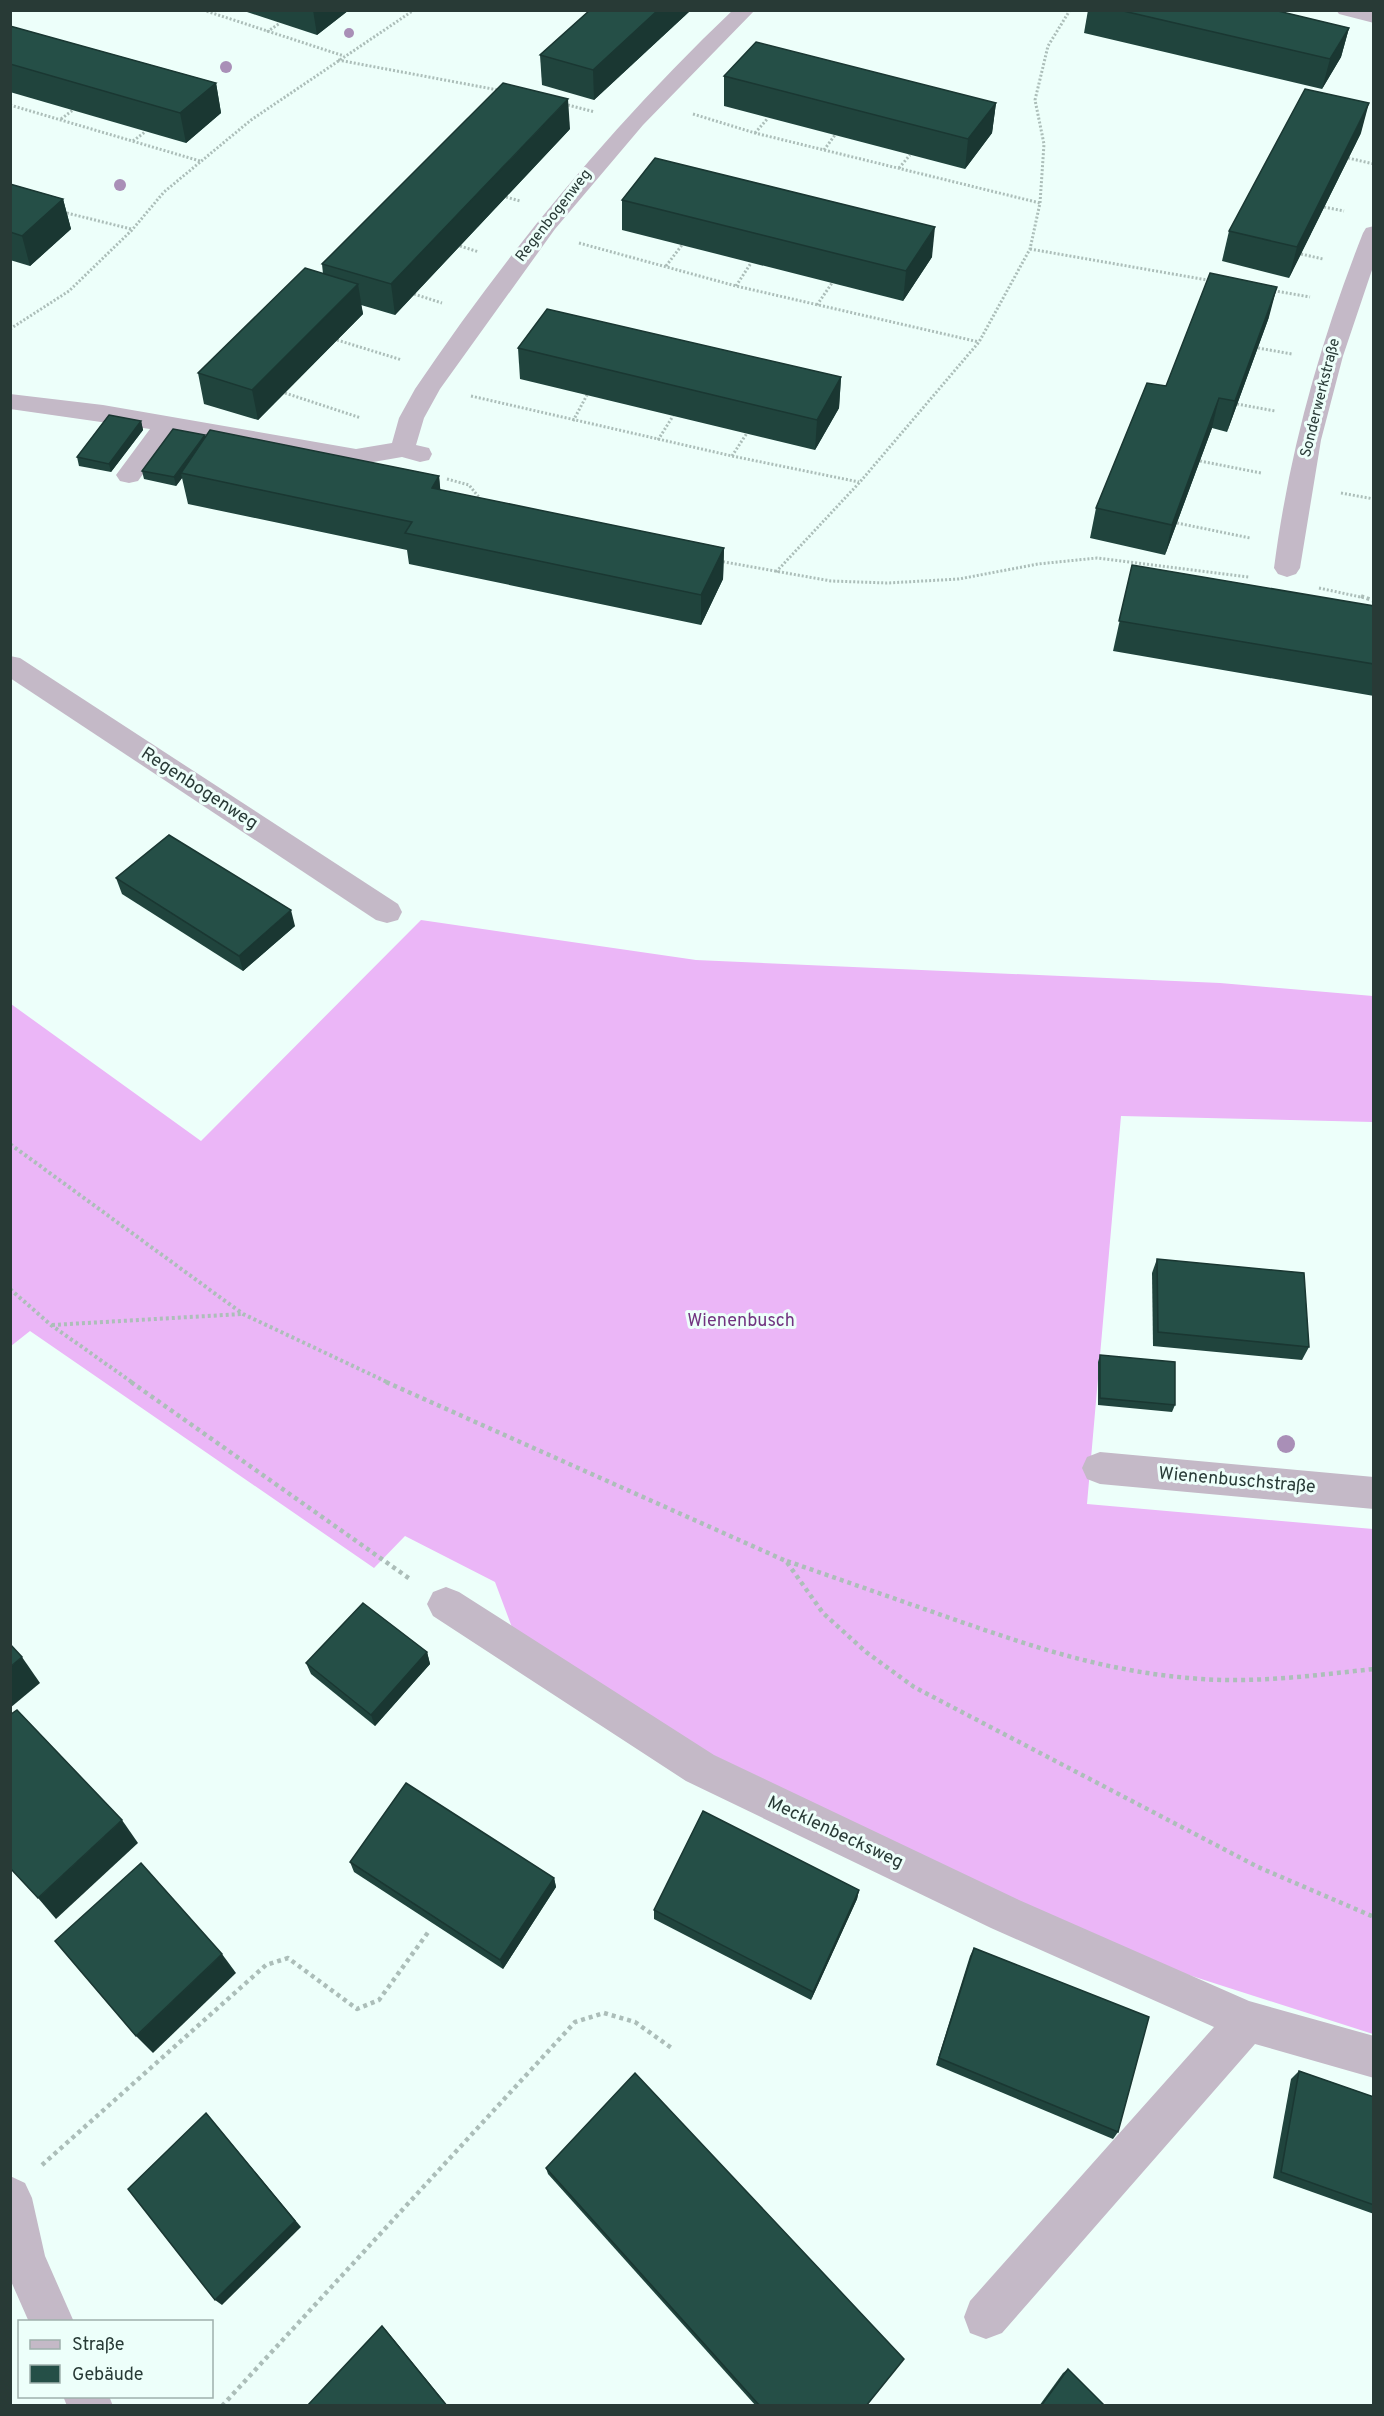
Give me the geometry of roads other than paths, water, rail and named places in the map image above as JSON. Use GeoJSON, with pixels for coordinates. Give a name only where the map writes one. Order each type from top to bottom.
{"type":"FeatureCollection","features":[{"type":"Feature","properties":{"kind":"street","name":"Regenbogenweg"},"geometry":{"type":"LineString","coordinates":[[166,424],[356,457],[409,444],[436,377],[540,233],[633,122],[744,10]]}},
{"type":"Feature","properties":{"kind":"street"},"geometry":{"type":"LineString","coordinates":[[1346,10],[1374,17]]}},
{"type":"Feature","properties":{"kind":"street","name":"Sonderwerkstraße"},"geometry":{"type":"LineString","coordinates":[[1288,557],[1300,481],[1325,373],[1347,303],[1374,233]]}},
{"type":"Feature","properties":{"kind":"street"},"geometry":{"type":"LineString","coordinates":[[10,401],[166,424],[129,475]]}},
{"type":"Feature","properties":{"kind":"street","name":"Regenbogenweg"},"geometry":{"type":"LineString","coordinates":[[10,665],[387,912]]}},
{"type":"Feature","properties":{"kind":"street","name":"Wienenbuschstraße"},"geometry":{"type":"LineString","coordinates":[[1100,1468],[1374,1494]]}},
{"type":"Feature","properties":{"kind":"street","name":"Mecklenbecksweg"},"geometry":{"type":"LineString","coordinates":[[446,1604],[700,1768],[1005,1914],[1247,2021],[1374,2057]]}},
{"type":"Feature","properties":{"kind":"street"},"geometry":{"type":"LineString","coordinates":[[986,2317],[1247,2021]]}},
{"type":"Feature","properties":{"kind":"street"},"geometry":{"type":"LineString","coordinates":[[24,2184],[24,2259],[51,2320]]}},
{"type":"Feature","properties":{"kind":"park label","name":"Wienenbusch"},"geometry":{"type":"Point","coordinates":[741,1321]}}]}
